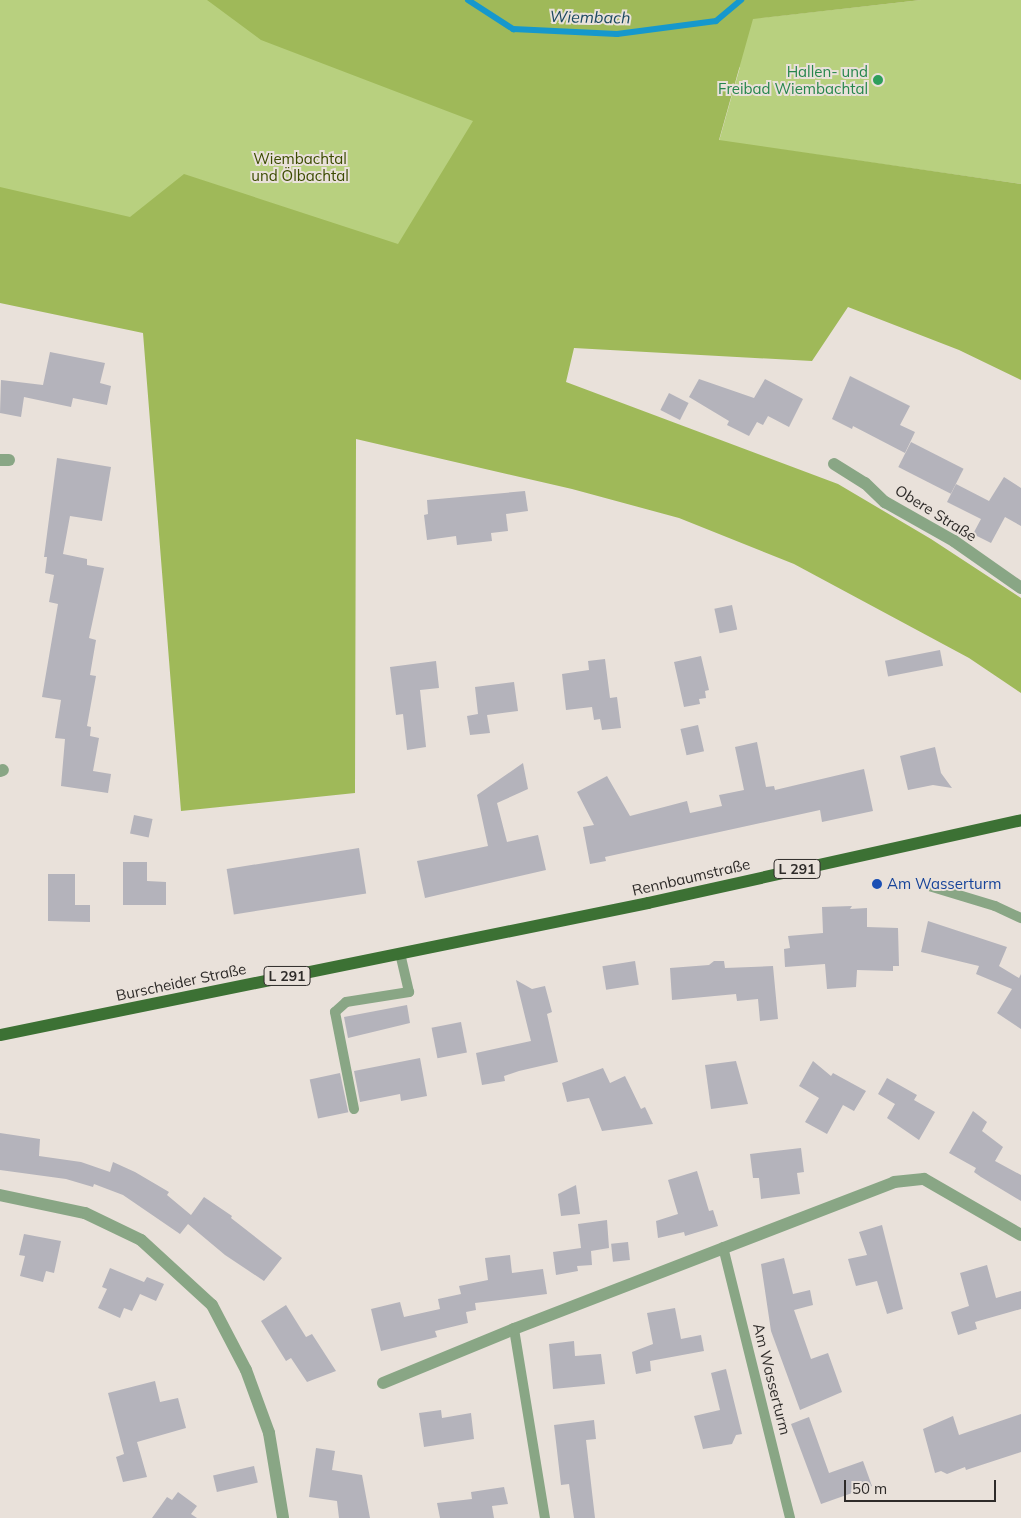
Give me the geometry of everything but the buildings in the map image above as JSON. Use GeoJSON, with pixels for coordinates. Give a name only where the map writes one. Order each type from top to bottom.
{"type":"FeatureCollection","features":[{"type":"Feature","properties":{"kind":"main road","name":"Rennbaumstraße"},"geometry":{"type":"LineString","coordinates":[[574,918],[1021,820]]}},
{"type":"Feature","properties":{"kind":"main road","name":"Burscheider Straße"},"geometry":{"type":"LineString","coordinates":[[0,1036],[574,918]]}},
{"type":"Feature","properties":{"kind":"street","name":"Obere Straße"},"geometry":{"type":"LineString","coordinates":[[834,464],[865,484],[885,502],[954,542],[1021,588]]}},
{"type":"Feature","properties":{"kind":"street"},"geometry":{"type":"LineString","coordinates":[[383,1383],[514,1329],[894,1182],[924,1179],[1021,1235]]}},
{"type":"Feature","properties":{"kind":"street"},"geometry":{"type":"LineString","coordinates":[[0,1195],[85,1212],[141,1240],[212,1305],[246,1370],[269,1433],[283,1518]]}},
{"type":"Feature","properties":{"kind":"lane"},"geometry":{"type":"LineString","coordinates":[[929,886],[995,906],[1021,918]]}},
{"type":"Feature","properties":{"kind":"lane"},"geometry":{"type":"LineString","coordinates":[[354,1109],[335,1012],[346,1002],[409,992],[400,953]]}},
{"type":"Feature","properties":{"kind":"lane","name":"Am Wasserturm"},"geometry":{"type":"LineString","coordinates":[[724,1247],[790,1518]]}},
{"type":"Feature","properties":{"kind":"lane"},"geometry":{"type":"LineString","coordinates":[[514,1329],[545,1518]]}},
{"type":"Feature","properties":{"kind":"green space","name":"Wiembachtal und Ölbachtal"},"geometry":{"type":"Polygon","coordinates":[[[0,0],[767,0],[760,18],[921,0],[1021,0],[1021,184],[719,141],[740,67],[443,259],[0,264],[0,0]]]}},
{"type":"Feature","properties":{"kind":"green space"},"geometry":{"type":"Polygon","coordinates":[[[207,0],[921,0],[753,19],[719,140],[1021,184],[1021,380],[959,350],[848,307],[812,361],[574,348],[566,382],[838,484],[931,539],[1021,598],[1021,693],[969,658],[794,564],[679,518],[572,489],[356,439],[355,793],[181,811],[143,333],[0,303],[0,187],[130,217],[184,174],[398,244],[473,121],[261,40],[207,0]]]}},
{"type":"Feature","properties":{"kind":"waterway","name":"Wiembach"},"geometry":{"type":"LineString","coordinates":[[468,0],[513,29],[617,34],[716,21],[741,0]]}},
{"type":"Feature","properties":{"kind":"place","name":"Hallen- und Freibad Wiembachtal"},"geometry":{"type":"Point","coordinates":[878,80]}},
{"type":"Feature","properties":{"kind":"place","name":"Am Wasserturm"},"geometry":{"type":"Point","coordinates":[877,884]}}]}
